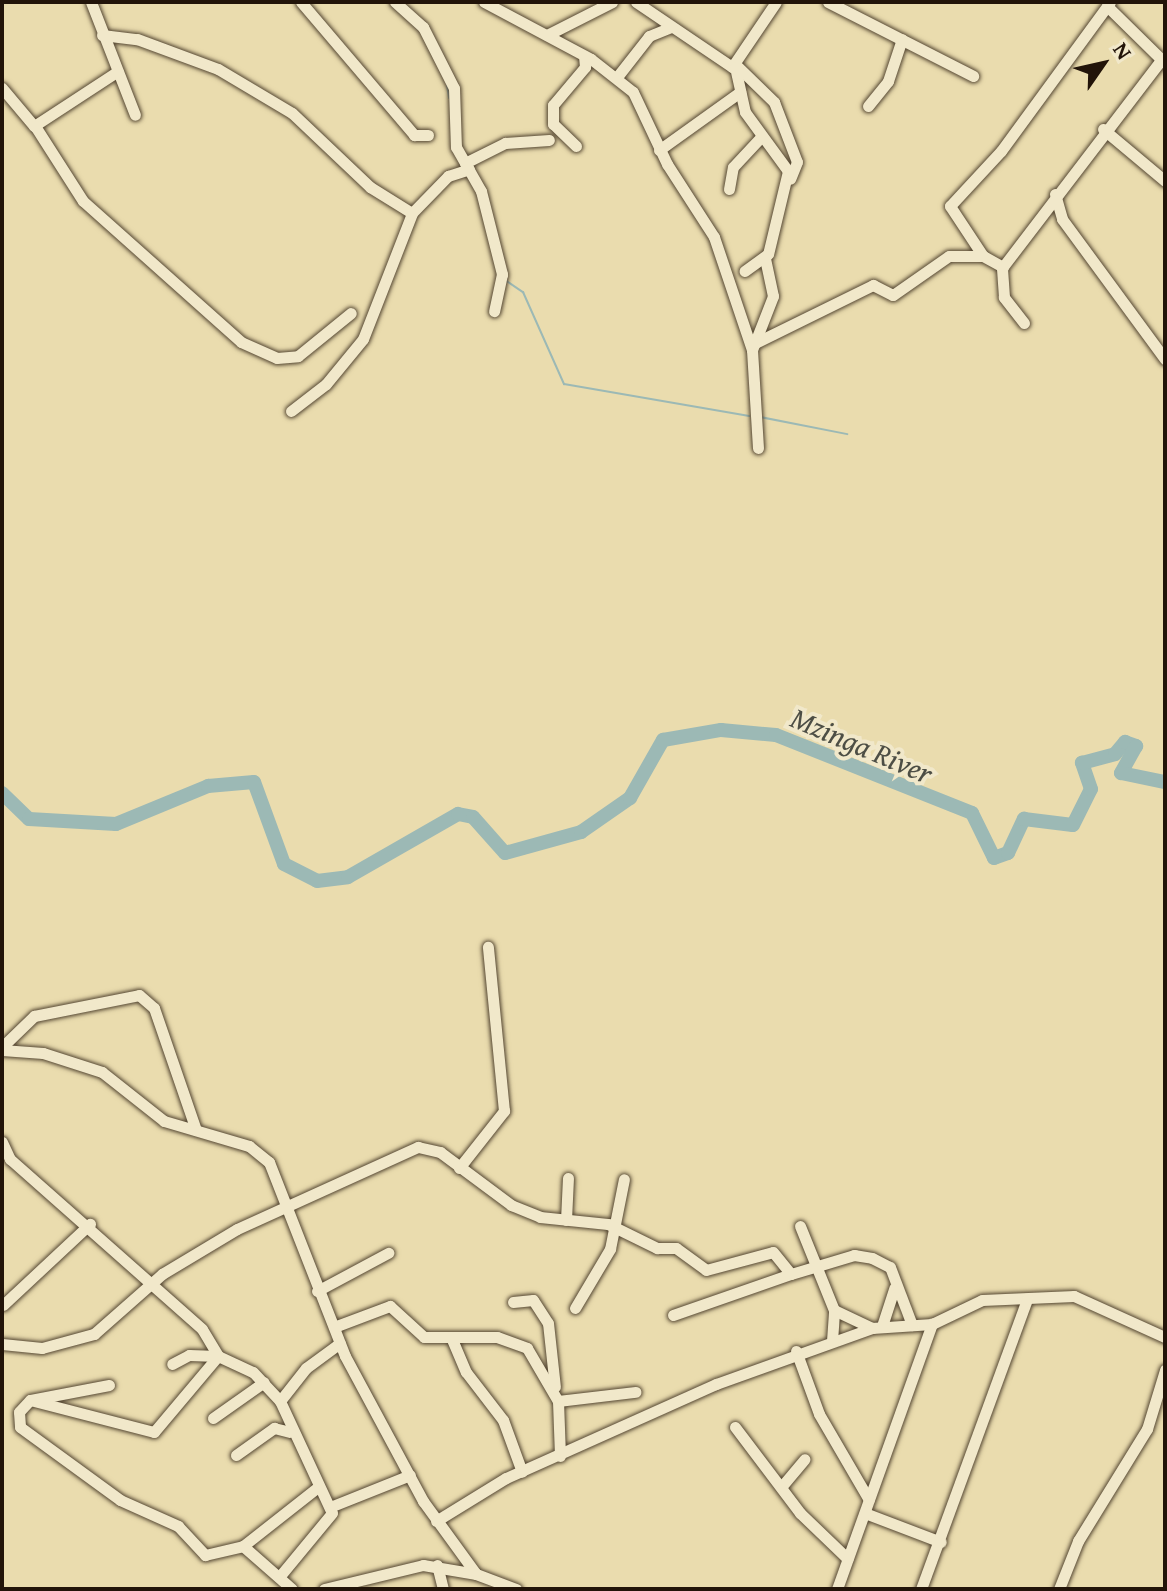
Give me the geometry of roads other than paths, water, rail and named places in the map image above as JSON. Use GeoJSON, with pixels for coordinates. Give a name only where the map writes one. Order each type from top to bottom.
{"type":"FeatureCollection","features":[{"type":"Feature","properties":{"kind":"street"},"geometry":{"type":"LineString","coordinates":[[91,2],[135,115]]}},
{"type":"Feature","properties":{"kind":"street"},"geometry":{"type":"LineString","coordinates":[[301,2],[414,135],[428,135]]}},
{"type":"Feature","properties":{"kind":"street"},"geometry":{"type":"LineString","coordinates":[[395,2],[423,27],[451,77],[456,147],[467,166],[502,274],[494,311]]}},
{"type":"Feature","properties":{"kind":"street"},"geometry":{"type":"LineString","coordinates":[[484,2],[584,56],[617,77],[637,99],[659,150],[714,237],[752,347],[758,448]]}},
{"type":"Feature","properties":{"kind":"street"},"geometry":{"type":"LineString","coordinates":[[546,35],[612,2]]}},
{"type":"Feature","properties":{"kind":"street"},"geometry":{"type":"LineString","coordinates":[[636,2],[736,66],[774,102],[797,162],[786,185],[765,258],[773,296],[752,347]]}},
{"type":"Feature","properties":{"kind":"street"},"geometry":{"type":"LineString","coordinates":[[776,2],[736,66],[740,92],[760,138],[786,164],[786,185]]}},
{"type":"Feature","properties":{"kind":"street"},"geometry":{"type":"LineString","coordinates":[[828,2],[973,76]]}},
{"type":"Feature","properties":{"kind":"street"},"geometry":{"type":"LineString","coordinates":[[1003,267],[983,256],[963,231],[950,206],[1108,4],[1163,62],[1103,129],[1003,267],[1004,297],[1024,323]]}},
{"type":"Feature","properties":{"kind":"street"},"geometry":{"type":"LineString","coordinates":[[617,77],[649,36],[671,27]]}},
{"type":"Feature","properties":{"kind":"street"},"geometry":{"type":"LineString","coordinates":[[102,35],[137,39],[218,69],[299,118],[364,182],[412,213]]}},
{"type":"Feature","properties":{"kind":"street"},"geometry":{"type":"LineString","coordinates":[[868,106],[888,81],[902,39]]}},
{"type":"Feature","properties":{"kind":"street"},"geometry":{"type":"LineString","coordinates":[[576,146],[553,124],[553,105],[585,67],[584,56]]}},
{"type":"Feature","properties":{"kind":"street"},"geometry":{"type":"LineString","coordinates":[[35,126],[118,71]]}},
{"type":"Feature","properties":{"kind":"street"},"geometry":{"type":"LineString","coordinates":[[2,88],[35,126],[83,201],[241,342],[277,358],[298,356],[351,313]]}},
{"type":"Feature","properties":{"kind":"street"},"geometry":{"type":"LineString","coordinates":[[659,150],[740,92]]}},
{"type":"Feature","properties":{"kind":"street"},"geometry":{"type":"LineString","coordinates":[[1103,129],[1165,181]]}},
{"type":"Feature","properties":{"kind":"street"},"geometry":{"type":"LineString","coordinates":[[729,189],[733,167],[760,138]]}},
{"type":"Feature","properties":{"kind":"street"},"geometry":{"type":"LineString","coordinates":[[291,411],[326,384],[363,339],[412,213],[448,176],[496,145],[549,140]]}},
{"type":"Feature","properties":{"kind":"street"},"geometry":{"type":"LineString","coordinates":[[1055,193],[1062,219],[1165,359]]}},
{"type":"Feature","properties":{"kind":"street"},"geometry":{"type":"LineString","coordinates":[[752,347],[873,285],[893,295],[952,255],[963,231]]}},
{"type":"Feature","properties":{"kind":"street"},"geometry":{"type":"LineString","coordinates":[[952,255],[983,256]]}},
{"type":"Feature","properties":{"kind":"street"},"geometry":{"type":"LineString","coordinates":[[745,271],[765,258]]}},
{"type":"Feature","properties":{"kind":"street"},"geometry":{"type":"LineString","coordinates":[[459,1168],[504,1111],[488,947]]}},
{"type":"Feature","properties":{"kind":"street"},"geometry":{"type":"LineString","coordinates":[[2,1048],[34,1016],[139,995],[154,1008],[196,1130]]}},
{"type":"Feature","properties":{"kind":"street"},"geometry":{"type":"LineString","coordinates":[[2,1048],[43,1053],[102,1072],[164,1121],[263,1156],[340,1343],[436,1521],[476,1574]]}},
{"type":"Feature","properties":{"kind":"street"},"geometry":{"type":"LineString","coordinates":[[2,1142],[10,1159],[90,1224],[150,1284],[202,1329],[218,1356]]}},
{"type":"Feature","properties":{"kind":"street"},"geometry":{"type":"LineString","coordinates":[[2,1344],[42,1348],[94,1334],[150,1284],[237,1229],[286,1210],[410,1149],[433,1148],[511,1205],[566,1220],[617,1227],[657,1248],[676,1248],[701,1268],[773,1252],[791,1274]]}},
{"type":"Feature","properties":{"kind":"street"},"geometry":{"type":"LineString","coordinates":[[566,1220],[568,1178]]}},
{"type":"Feature","properties":{"kind":"street"},"geometry":{"type":"LineString","coordinates":[[575,1308],[617,1227],[624,1179]]}},
{"type":"Feature","properties":{"kind":"street"},"geometry":{"type":"LineString","coordinates":[[3,1305],[90,1224]]}},
{"type":"Feature","properties":{"kind":"street"},"geometry":{"type":"LineString","coordinates":[[800,1226],[834,1310],[832,1341]]}},
{"type":"Feature","properties":{"kind":"street"},"geometry":{"type":"LineString","coordinates":[[317,1291],[388,1253]]}},
{"type":"Feature","properties":{"kind":"street"},"geometry":{"type":"LineString","coordinates":[[673,1315],[854,1255],[872,1258],[890,1267],[894,1288],[912,1325]]}},
{"type":"Feature","properties":{"kind":"street"},"geometry":{"type":"LineString","coordinates":[[873,1327],[886,1313],[894,1288]]}},
{"type":"Feature","properties":{"kind":"street"},"geometry":{"type":"LineString","coordinates":[[436,1521],[522,1472],[796,1351],[873,1327],[932,1324],[982,1300],[1074,1296],[1165,1337]]}},
{"type":"Feature","properties":{"kind":"street"},"geometry":{"type":"LineString","coordinates":[[921,1589],[941,1542],[1027,1299]]}},
{"type":"Feature","properties":{"kind":"street"},"geometry":{"type":"LineString","coordinates":[[513,1302],[533,1300],[548,1323],[560,1456]]}},
{"type":"Feature","properties":{"kind":"street"},"geometry":{"type":"LineString","coordinates":[[334,1327],[390,1306],[424,1337],[497,1337],[527,1348],[557,1398]]}},
{"type":"Feature","properties":{"kind":"street"},"geometry":{"type":"LineString","coordinates":[[834,1310],[873,1327]]}},
{"type":"Feature","properties":{"kind":"street"},"geometry":{"type":"LineString","coordinates":[[873,1327],[886,1313]]}},
{"type":"Feature","properties":{"kind":"street"},"geometry":{"type":"LineString","coordinates":[[837,1589],[932,1324]]}},
{"type":"Feature","properties":{"kind":"street"},"geometry":{"type":"LineString","coordinates":[[451,1337],[475,1386],[503,1420],[522,1472]]}},
{"type":"Feature","properties":{"kind":"street"},"geometry":{"type":"LineString","coordinates":[[280,1401],[306,1368],[340,1343]]}},
{"type":"Feature","properties":{"kind":"street"},"geometry":{"type":"LineString","coordinates":[[796,1351],[819,1414],[869,1500]]}},
{"type":"Feature","properties":{"kind":"street"},"geometry":{"type":"LineString","coordinates":[[172,1364],[189,1355],[218,1356],[264,1382],[280,1401],[290,1432],[330,1507],[331,1522],[279,1577]]}},
{"type":"Feature","properties":{"kind":"street"},"geometry":{"type":"LineString","coordinates":[[30,1400],[154,1432],[218,1356]]}},
{"type":"Feature","properties":{"kind":"street"},"geometry":{"type":"LineString","coordinates":[[1059,1589],[1078,1541],[1147,1429],[1165,1370]]}},
{"type":"Feature","properties":{"kind":"street"},"geometry":{"type":"LineString","coordinates":[[213,1418],[264,1382]]}},
{"type":"Feature","properties":{"kind":"street"},"geometry":{"type":"LineString","coordinates":[[109,1385],[30,1400],[17,1420],[35,1443],[120,1500],[178,1526],[205,1555],[243,1546],[318,1487]]}},
{"type":"Feature","properties":{"kind":"street"},"geometry":{"type":"LineString","coordinates":[[557,1398],[635,1392]]}},
{"type":"Feature","properties":{"kind":"street"},"geometry":{"type":"LineString","coordinates":[[735,1427],[782,1486],[848,1559]]}},
{"type":"Feature","properties":{"kind":"street"},"geometry":{"type":"LineString","coordinates":[[236,1455],[274,1428],[290,1432]]}},
{"type":"Feature","properties":{"kind":"street"},"geometry":{"type":"LineString","coordinates":[[782,1486],[805,1459]]}},
{"type":"Feature","properties":{"kind":"street"},"geometry":{"type":"LineString","coordinates":[[330,1507],[410,1475]]}},
{"type":"Feature","properties":{"kind":"street"},"geometry":{"type":"LineString","coordinates":[[865,1513],[941,1542]]}},
{"type":"Feature","properties":{"kind":"street"},"geometry":{"type":"LineString","coordinates":[[243,1546],[292,1589]]}},
{"type":"Feature","properties":{"kind":"street"},"geometry":{"type":"LineString","coordinates":[[437,1565],[443,1589]]}},
{"type":"Feature","properties":{"kind":"street"},"geometry":{"type":"LineString","coordinates":[[328,1588],[437,1565],[476,1574],[516,1589]]}},
{"type":"Feature","properties":{"kind":"waterway"},"geometry":{"type":"LineString","coordinates":[[447,85],[449,98]]}},
{"type":"Feature","properties":{"kind":"waterway"},"geometry":{"type":"LineString","coordinates":[[505,280],[523,292],[564,384],[749,416]]}},
{"type":"Feature","properties":{"kind":"waterway"},"geometry":{"type":"LineString","coordinates":[[760,417],[847,434]]}},
{"type":"Feature","properties":{"kind":"waterway","name":"Mzinga River"},"geometry":{"type":"LineString","coordinates":[[2,793],[29,819],[116,824],[208,786],[254,782],[284,864],[317,881],[348,877],[458,814],[473,817],[505,853],[581,832],[630,798],[663,740],[721,730],[776,735],[972,813],[994,858],[1008,853],[1024,819],[1073,825],[1091,789],[1082,763],[1115,754],[1125,742],[1136,746],[1121,773],[1165,782]]}}]}
